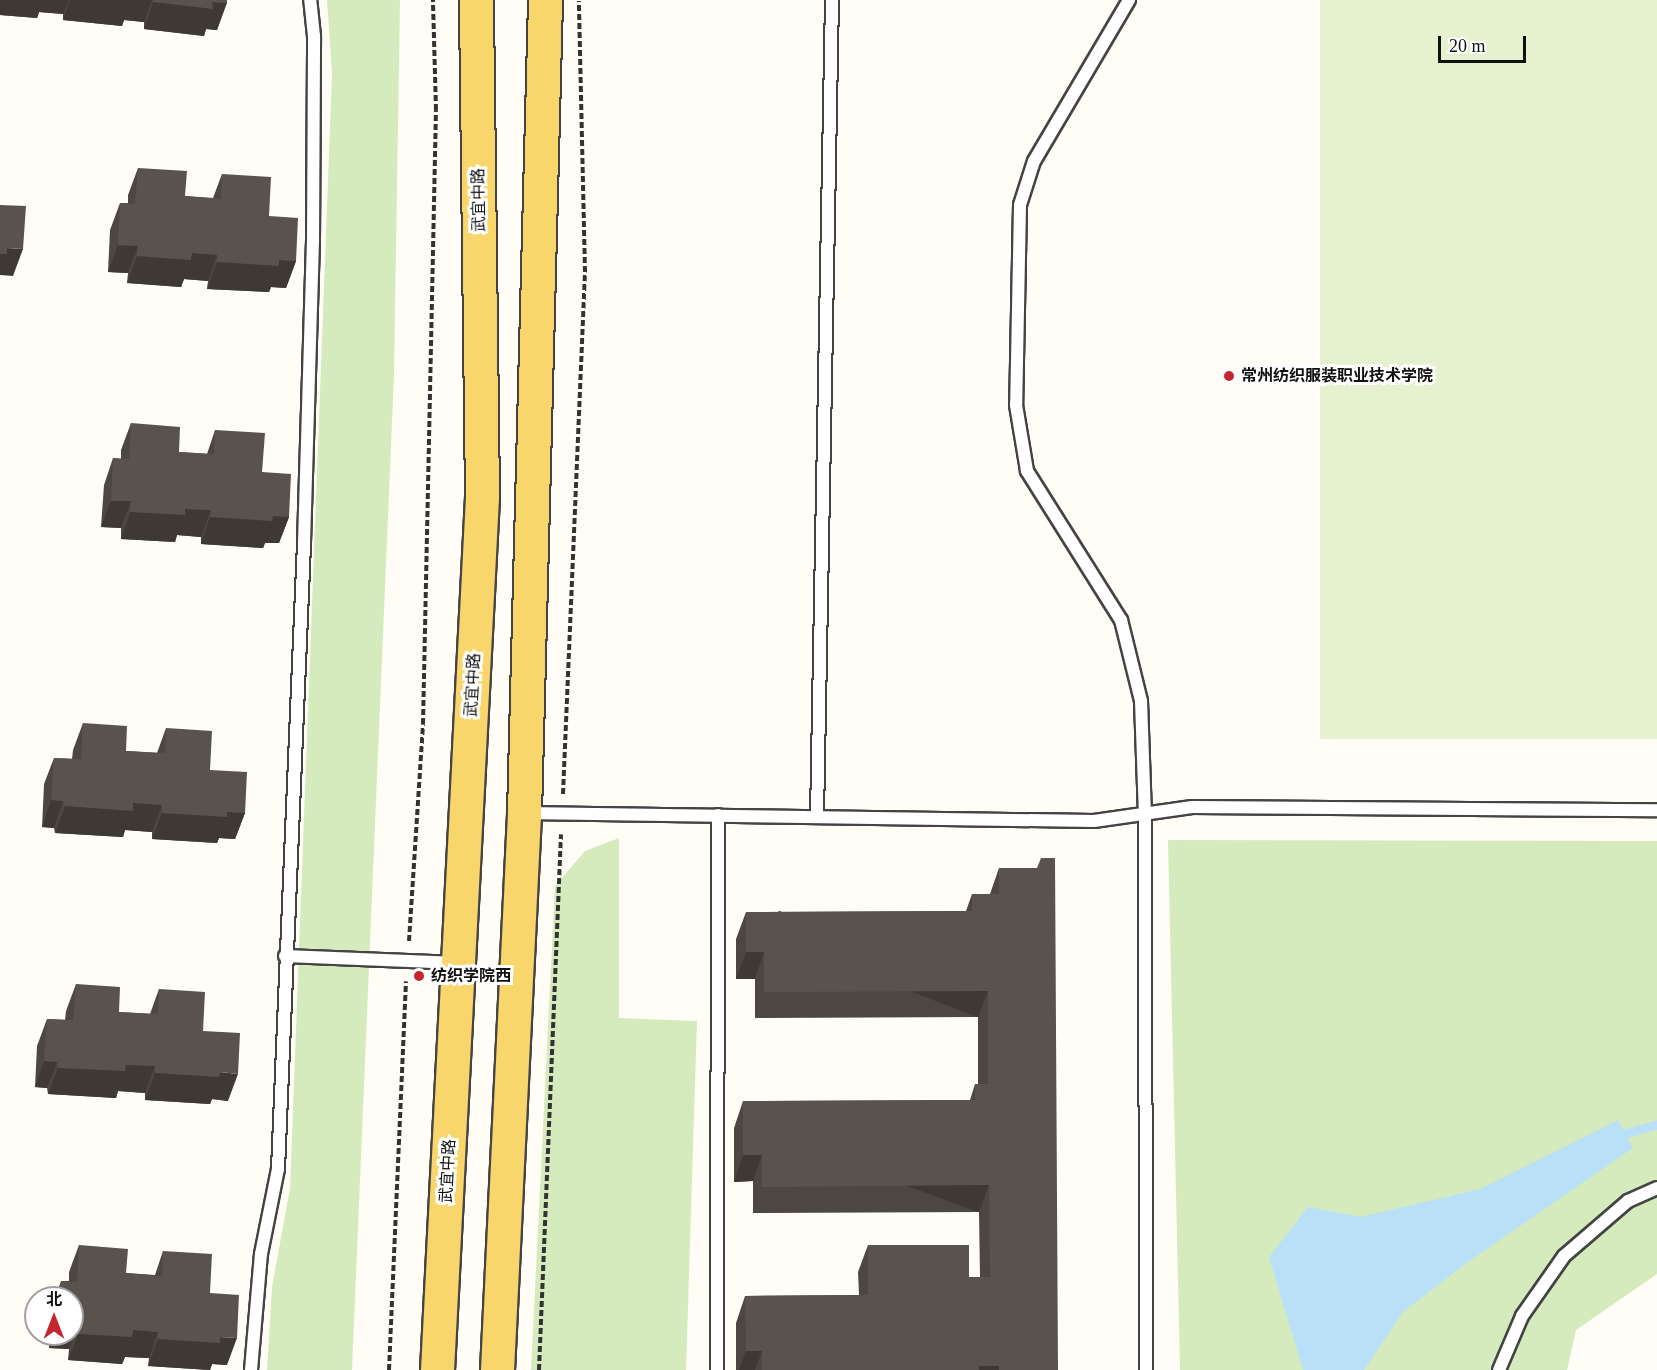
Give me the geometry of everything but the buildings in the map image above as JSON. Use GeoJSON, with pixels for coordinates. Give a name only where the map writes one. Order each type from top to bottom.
{"type":"FeatureCollection","features":[{"type":"Feature","properties":{"kind":"main road","name":"武宜中路"},"geometry":{"type":"LineString","coordinates":[[437,1370],[482,497],[476,0]]}},
{"type":"Feature","properties":{"kind":"main road"},"geometry":{"type":"LineString","coordinates":[[497,1370],[524,813],[545,0]]}},
{"type":"Feature","properties":{"kind":"lane"},"geometry":{"type":"LineString","coordinates":[[251,1370],[261,1254],[278,1169],[304,532],[313,242],[314,36],[310,0]]}},
{"type":"Feature","properties":{"kind":"lane"},"geometry":{"type":"LineString","coordinates":[[817,817],[832,0]]}},
{"type":"Feature","properties":{"kind":"lane"},"geometry":{"type":"LineString","coordinates":[[1129,0],[1034,161],[1020,205],[1016,405],[1027,471],[1121,620],[1141,701],[1145,813],[1146,1370]]}},
{"type":"Feature","properties":{"kind":"lane"},"geometry":{"type":"LineString","coordinates":[[524,813],[1094,821],[1192,807],[1657,810]]}},
{"type":"Feature","properties":{"kind":"lane"},"geometry":{"type":"LineString","coordinates":[[717,1370],[718,815]]}},
{"type":"Feature","properties":{"kind":"lane"},"geometry":{"type":"LineString","coordinates":[[285,956],[459,963]]}},
{"type":"Feature","properties":{"kind":"lane"},"geometry":{"type":"LineString","coordinates":[[1499,1370],[1522,1316],[1564,1256],[1628,1201],[1657,1188]]}},
{"type":"Feature","properties":{"kind":"path"},"geometry":{"type":"LineString","coordinates":[[389,1370],[408,961],[423,724],[436,110],[433,0]]}},
{"type":"Feature","properties":{"kind":"path"},"geometry":{"type":"LineString","coordinates":[[539,1370],[585,272],[579,0]]}},
{"type":"Feature","properties":{"kind":"green space"},"geometry":{"type":"Polygon","coordinates":[[[327,0],[400,0],[394,374],[352,1370],[267,1370],[272,1287],[290,1188],[332,74],[327,0]]]}},
{"type":"Feature","properties":{"kind":"green space"},"geometry":{"type":"Polygon","coordinates":[[[1320,0],[1657,0],[1657,739],[1320,739],[1320,0]]]}},
{"type":"Feature","properties":{"kind":"green space"},"geometry":{"type":"Polygon","coordinates":[[[619,838],[619,1018],[697,1021],[686,1370],[531,1370],[555,886],[585,851],[619,838]]]}},
{"type":"Feature","properties":{"kind":"green space"},"geometry":{"type":"Polygon","coordinates":[[[1168,840],[1657,841],[1657,1274],[1576,1330],[1567,1370],[1180,1370],[1168,840]]]}},
{"type":"Feature","properties":{"kind":"water"},"geometry":{"type":"Polygon","coordinates":[[[1618,1120],[1633,1148],[1468,1262],[1403,1312],[1364,1370],[1303,1370],[1269,1257],[1308,1207],[1361,1217],[1480,1189],[1618,1120]]]}},
{"type":"Feature","properties":{"kind":"waterway"},"geometry":{"type":"LineString","coordinates":[[1615,1139],[1623,1134],[1657,1124]]}},
{"type":"Feature","properties":{"kind":"place","name":"常州纺织服装职业技术学院"},"geometry":{"type":"Point","coordinates":[1229,376]}},
{"type":"Feature","properties":{"kind":"place","name":"纺织学院西"},"geometry":{"type":"Point","coordinates":[419,976]}}]}
